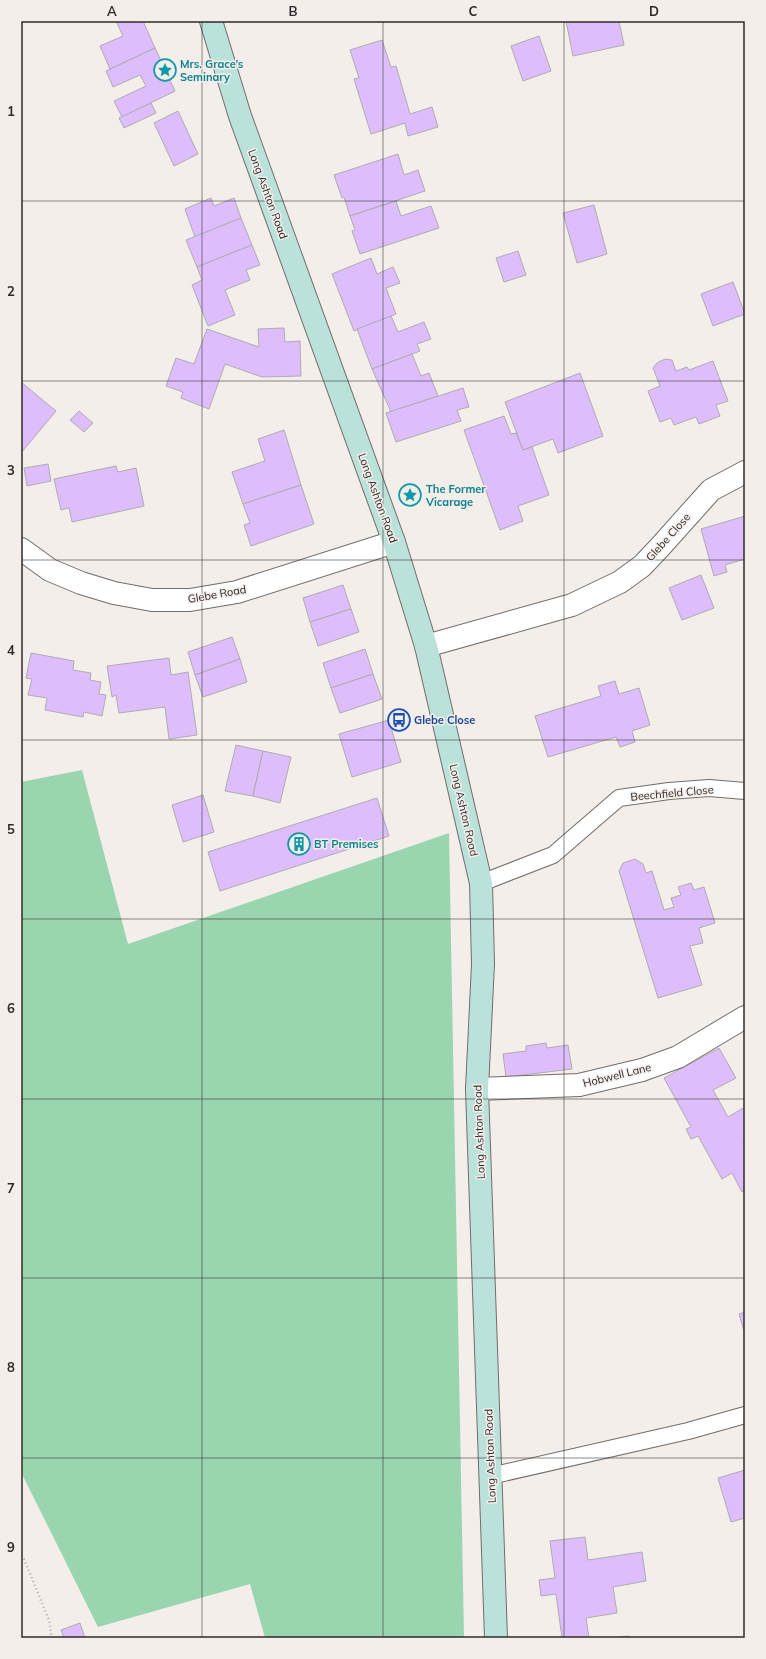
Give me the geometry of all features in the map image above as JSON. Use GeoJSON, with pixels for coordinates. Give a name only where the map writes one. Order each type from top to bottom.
{"type":"FeatureCollection","features":[{"type":"Feature","properties":{"kind":"street","name":"Long Ashton Road"},"geometry":{"type":"LineString","coordinates":[[211,21],[240,116],[394,542],[426,646],[481,883],[483,964],[477,1089],[496,1638]]}},
{"type":"Feature","properties":{"kind":"street","name":"Glebe Close"},"geometry":{"type":"LineString","coordinates":[[426,646],[572,605],[620,582],[642,566],[711,490],[745,472]]}},
{"type":"Feature","properties":{"kind":"street","name":"Glebe Road"},"geometry":{"type":"LineString","coordinates":[[21,549],[50,570],[81,583],[114,593],[152,600],[190,600],[237,592],[394,542]]}},
{"type":"Feature","properties":{"kind":"street","name":"Hobwell Lane"},"geometry":{"type":"LineString","coordinates":[[477,1089],[580,1084],[642,1070],[678,1057],[745,1017]]}},
{"type":"Feature","properties":{"kind":"lane","name":"Beechfield Close"},"geometry":{"type":"LineString","coordinates":[[481,883],[553,855],[619,798],[669,791],[709,788],[745,791]]}},
{"type":"Feature","properties":{"kind":"lane"},"geometry":{"type":"LineString","coordinates":[[490,1476],[688,1431],[745,1415]]}},
{"type":"Feature","properties":{"kind":"path"},"geometry":{"type":"LineString","coordinates":[[21,1556],[24,1559],[49,1620],[52,1638]]}},
{"type":"Feature","properties":{"kind":"green space"},"geometry":{"type":"Polygon","coordinates":[[[82,770],[128,944],[449,833],[464,1638],[265,1638],[250,1584],[98,1627],[21,1472],[21,782],[82,770]]]}},
{"type":"Feature","properties":{"kind":"building"},"geometry":{"type":"Polygon","coordinates":[[[116,21],[143,21],[155,48],[110,69],[100,46],[123,36],[116,21]]]}},
{"type":"Feature","properties":{"kind":"building"},"geometry":{"type":"Polygon","coordinates":[[[566,21],[619,21],[624,45],[573,56],[566,21]]]}},
{"type":"Feature","properties":{"kind":"building"},"geometry":{"type":"Polygon","coordinates":[[[539,36],[551,71],[523,81],[511,46],[539,36]]]}},
{"type":"Feature","properties":{"kind":"building"},"geometry":{"type":"Polygon","coordinates":[[[382,40],[391,67],[396,66],[410,114],[432,107],[438,127],[408,136],[405,123],[371,134],[354,79],[359,78],[350,50],[382,40]]]}},
{"type":"Feature","properties":{"kind":"building"},"geometry":{"type":"Polygon","coordinates":[[[155,48],[175,91],[122,117],[114,101],[146,86],[140,75],[113,87],[106,71],[155,48]]]}},
{"type":"Feature","properties":{"kind":"building"},"geometry":{"type":"Polygon","coordinates":[[[151,103],[156,113],[124,128],[119,118],[151,103]]]}},
{"type":"Feature","properties":{"kind":"building"},"geometry":{"type":"Polygon","coordinates":[[[178,111],[198,154],[174,166],[154,123],[178,111]]]}},
{"type":"Feature","properties":{"kind":"building"},"geometry":{"type":"Polygon","coordinates":[[[398,154],[404,175],[418,170],[425,191],[350,216],[344,197],[342,198],[334,175],[398,154]]]}},
{"type":"Feature","properties":{"kind":"building"},"geometry":{"type":"Polygon","coordinates":[[[211,198],[214,206],[234,198],[241,218],[195,237],[185,209],[211,198]]]}},
{"type":"Feature","properties":{"kind":"building"},"geometry":{"type":"Polygon","coordinates":[[[396,201],[401,216],[431,206],[439,228],[360,254],[352,231],[355,230],[350,216],[396,201]]]}},
{"type":"Feature","properties":{"kind":"building"},"geometry":{"type":"Polygon","coordinates":[[[594,205],[607,254],[577,263],[563,213],[594,205]]]}},
{"type":"Feature","properties":{"kind":"building"},"geometry":{"type":"Polygon","coordinates":[[[241,218],[252,245],[197,267],[186,240],[241,218]]]}},
{"type":"Feature","properties":{"kind":"building"},"geometry":{"type":"Polygon","coordinates":[[[252,245],[260,265],[246,270],[250,280],[225,290],[235,315],[208,326],[192,285],[202,280],[197,267],[252,245]]]}},
{"type":"Feature","properties":{"kind":"building"},"geometry":{"type":"Polygon","coordinates":[[[518,251],[526,275],[504,282],[496,258],[518,251]]]}},
{"type":"Feature","properties":{"kind":"building"},"geometry":{"type":"Polygon","coordinates":[[[371,258],[377,274],[393,267],[400,283],[386,288],[396,314],[354,331],[332,274],[371,258]]]}},
{"type":"Feature","properties":{"kind":"building"},"geometry":{"type":"Polygon","coordinates":[[[733,282],[745,314],[713,326],[701,294],[733,282]]]}},
{"type":"Feature","properties":{"kind":"building"},"geometry":{"type":"Polygon","coordinates":[[[391,316],[398,332],[424,322],[431,339],[417,344],[420,351],[372,369],[357,329],[391,316]]]}},
{"type":"Feature","properties":{"kind":"building"},"geometry":{"type":"Polygon","coordinates":[[[284,328],[285,342],[300,341],[301,376],[262,377],[225,364],[209,409],[181,398],[183,392],[166,386],[176,358],[194,364],[207,329],[259,347],[258,329],[284,328]]]}},
{"type":"Feature","properties":{"kind":"building"},"geometry":{"type":"Polygon","coordinates":[[[412,354],[421,376],[429,373],[438,396],[391,412],[372,369],[412,354]]]}},
{"type":"Feature","properties":{"kind":"building"},"geometry":{"type":"Polygon","coordinates":[[[665,359],[672,360],[676,371],[687,367],[689,370],[713,361],[728,401],[716,405],[720,416],[699,424],[696,417],[674,425],[671,418],[660,422],[648,391],[660,386],[653,368],[657,363],[665,359]]]}},
{"type":"Feature","properties":{"kind":"building"},"geometry":{"type":"Polygon","coordinates":[[[580,373],[603,436],[558,453],[553,439],[523,450],[505,402],[580,373]]]}},
{"type":"Feature","properties":{"kind":"building"},"geometry":{"type":"Polygon","coordinates":[[[21,382],[56,411],[21,453],[21,382]]]}},
{"type":"Feature","properties":{"kind":"building"},"geometry":{"type":"Polygon","coordinates":[[[463,388],[469,407],[457,410],[461,421],[396,442],[386,413],[463,388]]]}},
{"type":"Feature","properties":{"kind":"building"},"geometry":{"type":"Polygon","coordinates":[[[79,411],[93,423],[84,432],[70,420],[79,411]]]}},
{"type":"Feature","properties":{"kind":"building"},"geometry":{"type":"Polygon","coordinates":[[[504,416],[511,434],[516,433],[523,450],[532,447],[549,495],[518,506],[523,521],[500,530],[464,430],[504,416]]]}},
{"type":"Feature","properties":{"kind":"building"},"geometry":{"type":"Polygon","coordinates":[[[284,430],[301,485],[243,504],[232,472],[265,461],[258,439],[284,430]]]}},
{"type":"Feature","properties":{"kind":"building"},"geometry":{"type":"Polygon","coordinates":[[[48,464],[51,481],[27,486],[24,468],[48,464]]]}},
{"type":"Feature","properties":{"kind":"building"},"geometry":{"type":"Polygon","coordinates":[[[116,466],[118,472],[136,468],[144,506],[72,522],[69,508],[61,510],[54,479],[116,466]]]}},
{"type":"Feature","properties":{"kind":"building"},"geometry":{"type":"Polygon","coordinates":[[[301,485],[314,524],[251,546],[244,525],[250,523],[243,504],[301,485]]]}},
{"type":"Feature","properties":{"kind":"building"},"geometry":{"type":"Polygon","coordinates":[[[745,516],[745,559],[725,565],[727,572],[714,576],[701,529],[745,516]]]}},
{"type":"Feature","properties":{"kind":"building"},"geometry":{"type":"Polygon","coordinates":[[[701,575],[714,608],[682,620],[669,588],[701,575]]]}},
{"type":"Feature","properties":{"kind":"building"},"geometry":{"type":"Polygon","coordinates":[[[343,585],[351,609],[310,622],[303,598],[343,585]]]}},
{"type":"Feature","properties":{"kind":"building"},"geometry":{"type":"Polygon","coordinates":[[[351,609],[359,632],[318,646],[310,622],[351,609]]]}},
{"type":"Feature","properties":{"kind":"building"},"geometry":{"type":"Polygon","coordinates":[[[232,637],[240,659],[195,675],[188,652],[232,637]]]}},
{"type":"Feature","properties":{"kind":"building"},"geometry":{"type":"Polygon","coordinates":[[[365,649],[373,674],[331,688],[323,663],[365,649]]]}},
{"type":"Feature","properties":{"kind":"building"},"geometry":{"type":"Polygon","coordinates":[[[31,653],[74,661],[73,670],[91,673],[90,680],[101,682],[99,694],[106,695],[102,716],[84,712],[83,717],[45,710],[47,698],[28,695],[32,679],[26,678],[31,653]]]}},
{"type":"Feature","properties":{"kind":"building"},"geometry":{"type":"Polygon","coordinates":[[[169,658],[171,675],[188,672],[197,735],[169,739],[165,707],[119,713],[116,695],[112,697],[107,666],[169,658]]]}},
{"type":"Feature","properties":{"kind":"building"},"geometry":{"type":"Polygon","coordinates":[[[240,659],[247,682],[203,697],[195,675],[240,659]]]}},
{"type":"Feature","properties":{"kind":"building"},"geometry":{"type":"Polygon","coordinates":[[[373,674],[382,699],[340,713],[331,688],[373,674]]]}},
{"type":"Feature","properties":{"kind":"building"},"geometry":{"type":"Polygon","coordinates":[[[615,681],[619,694],[639,688],[650,725],[632,731],[635,742],[620,747],[616,737],[548,757],[535,716],[601,696],[598,686],[615,681]]]}},
{"type":"Feature","properties":{"kind":"building"},"geometry":{"type":"Polygon","coordinates":[[[389,720],[401,762],[352,777],[339,734],[389,720]]]}},
{"type":"Feature","properties":{"kind":"building"},"geometry":{"type":"Polygon","coordinates":[[[236,745],[263,751],[253,796],[225,791],[236,745]]]}},
{"type":"Feature","properties":{"kind":"building"},"geometry":{"type":"Polygon","coordinates":[[[263,751],[291,757],[280,803],[253,796],[263,751]]]}},
{"type":"Feature","properties":{"kind":"building"},"geometry":{"type":"Polygon","coordinates":[[[203,795],[214,832],[183,842],[172,805],[203,795]]]}},
{"type":"Feature","properties":{"kind":"building","name":"BT Premises"},"geometry":{"type":"Polygon","coordinates":[[[377,798],[389,836],[220,891],[208,852],[377,798]]]}},
{"type":"Feature","properties":{"kind":"building"},"geometry":{"type":"Polygon","coordinates":[[[635,859],[643,864],[646,873],[652,871],[664,910],[674,907],[671,898],[681,895],[678,887],[691,883],[694,890],[704,887],[715,923],[699,928],[703,943],[690,946],[702,985],[658,998],[619,871],[623,863],[635,859]]]}},
{"type":"Feature","properties":{"kind":"building"},"geometry":{"type":"Polygon","coordinates":[[[546,1043],[547,1048],[568,1045],[572,1069],[506,1077],[503,1054],[526,1051],[526,1046],[546,1043]]]}},
{"type":"Feature","properties":{"kind":"building"},"geometry":{"type":"Polygon","coordinates":[[[719,1048],[736,1078],[713,1090],[728,1117],[745,1107],[745,1142],[743,1143],[745,1147],[745,1190],[742,1192],[732,1173],[722,1179],[698,1136],[691,1139],[686,1129],[691,1127],[664,1078],[719,1048]]]}},
{"type":"Feature","properties":{"kind":"building"},"geometry":{"type":"Polygon","coordinates":[[[745,1312],[745,1331],[744,1331],[739,1314],[745,1312]]]}},
{"type":"Feature","properties":{"kind":"building"},"geometry":{"type":"Polygon","coordinates":[[[745,1470],[745,1518],[731,1522],[718,1478],[745,1470]]]}},
{"type":"Feature","properties":{"kind":"building"},"geometry":{"type":"Polygon","coordinates":[[[585,1537],[588,1560],[642,1552],[646,1581],[613,1587],[617,1613],[586,1618],[589,1638],[562,1638],[556,1594],[541,1596],[539,1580],[555,1578],[550,1541],[585,1537]]]}},
{"type":"Feature","properties":{"kind":"building"},"geometry":{"type":"Polygon","coordinates":[[[80,1623],[85,1638],[64,1638],[61,1630],[80,1623]]]}},
{"type":"Feature","properties":{"kind":"building"},"geometry":{"type":"Polygon","coordinates":[[[629,1636],[629,1638],[612,1638],[629,1636]]]}},
{"type":"Feature","properties":{"kind":"place","name":"Mrs. Grace’s Seminary"},"geometry":{"type":"Point","coordinates":[165,70]}},
{"type":"Feature","properties":{"kind":"place","name":"The Former Vicarage"},"geometry":{"type":"Point","coordinates":[410,495]}},
{"type":"Feature","properties":{"kind":"place","name":"Glebe Close"},"geometry":{"type":"Point","coordinates":[399,720]}},
{"type":"Feature","properties":{"kind":"place","name":"BT Premises"},"geometry":{"type":"Point","coordinates":[299,844]}}]}
